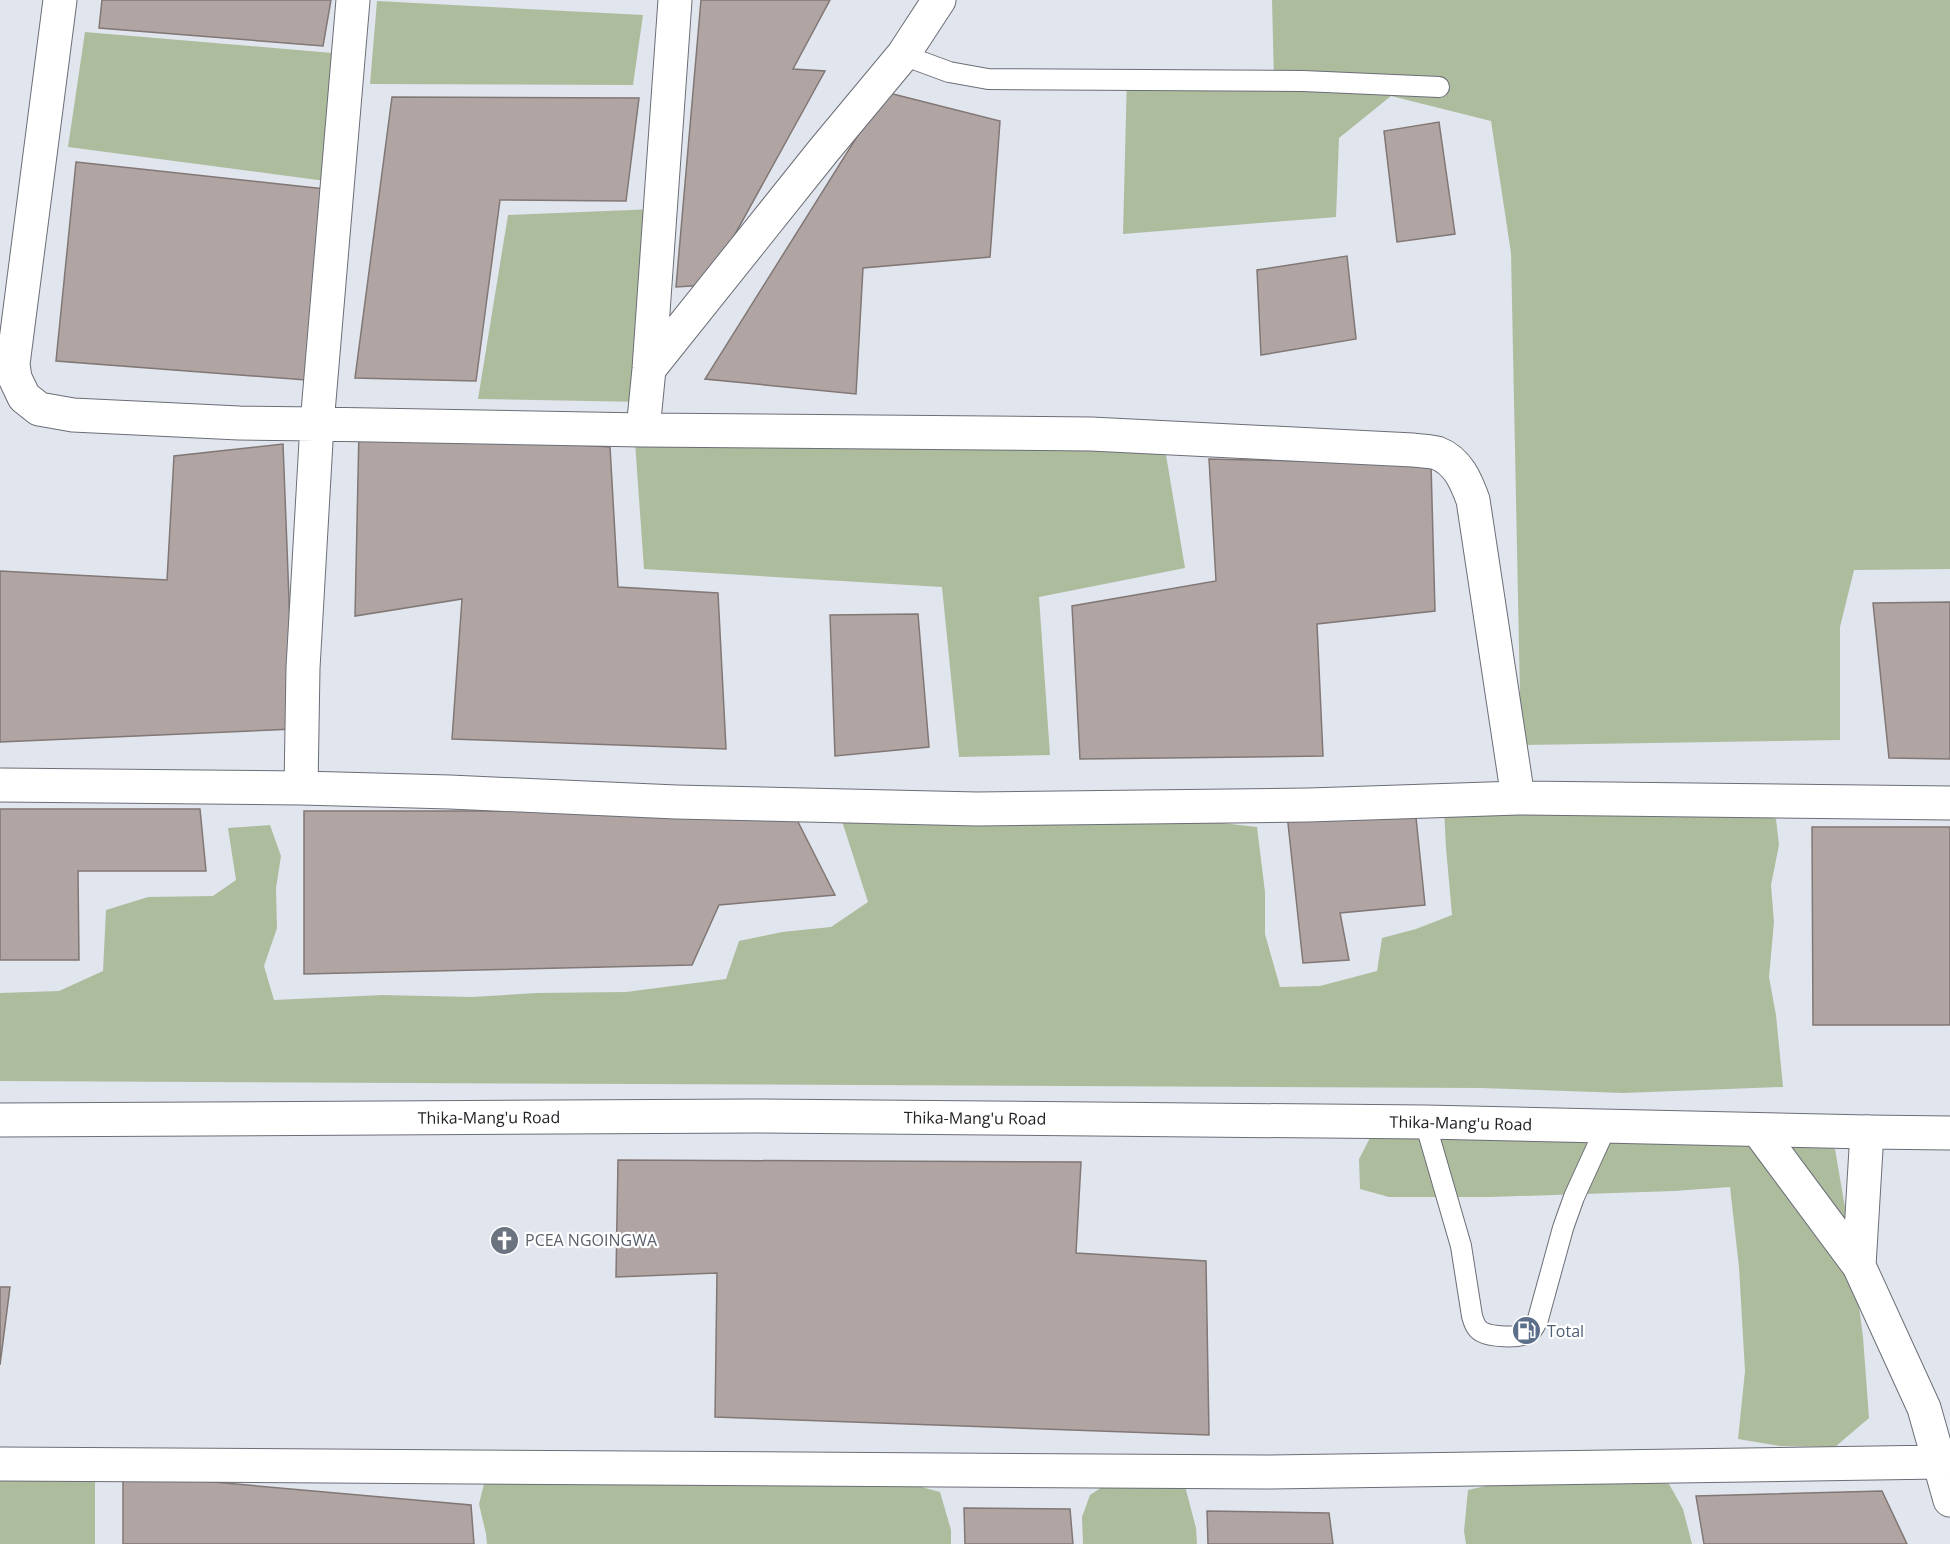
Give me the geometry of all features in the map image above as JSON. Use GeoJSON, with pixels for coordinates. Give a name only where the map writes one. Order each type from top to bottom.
{"type":"FeatureCollection","features":[{"type":"Feature","properties":{"kind":"main road"},"geometry":{"type":"LineString","coordinates":[[60,0],[13,364],[15,378],[24,398],[39,409],[73,415],[240,423],[1091,434],[1437,453],[1452,462],[1465,477],[1473,500],[1518,798]]}},
{"type":"Feature","properties":{"kind":"main road"},"geometry":{"type":"LineString","coordinates":[[301,788],[303,668],[317,424],[353,0]]}},
{"type":"Feature","properties":{"kind":"main road"},"geometry":{"type":"LineString","coordinates":[[643,430],[675,0]]}},
{"type":"Feature","properties":{"kind":"main road"},"geometry":{"type":"LineString","coordinates":[[649,369],[903,54],[939,0]]}},
{"type":"Feature","properties":{"kind":"main road"},"geometry":{"type":"LineString","coordinates":[[0,785],[301,788],[676,802],[977,809],[1309,805],[1518,798],[1950,803]]}},
{"type":"Feature","properties":{"kind":"main road","name":"Thika-Mang'u Road"},"geometry":{"type":"LineString","coordinates":[[0,1120],[617,1116],[1425,1122],[1950,1132]]}},
{"type":"Feature","properties":{"kind":"main road"},"geometry":{"type":"LineString","coordinates":[[1758,1130],[1859,1266],[1924,1408],[1950,1500]]}},
{"type":"Feature","properties":{"kind":"main road"},"geometry":{"type":"LineString","coordinates":[[1859,1266],[1868,1132]]}},
{"type":"Feature","properties":{"kind":"main road"},"geometry":{"type":"LineString","coordinates":[[0,1464],[1268,1472],[1940,1462]]}},
{"type":"Feature","properties":{"kind":"lane"},"geometry":{"type":"LineString","coordinates":[[903,54],[949,72],[988,79],[1303,81],[1439,87]]}},
{"type":"Feature","properties":{"kind":"lane"},"geometry":{"type":"LineString","coordinates":[[1425,1122],[1461,1246],[1475,1326],[1484,1334],[1508,1337],[1525,1335],[1533,1330],[1574,1197],[1606,1127]]}},
{"type":"Feature","properties":{"kind":"green space"},"geometry":{"type":"Polygon","coordinates":[[[1272,0],[1950,0],[1950,569],[1854,570],[1840,627],[1840,740],[1521,745],[1511,253],[1491,121],[1391,96],[1339,138],[1336,217],[1123,234],[1127,75],[1274,81],[1272,0]]]}},
{"type":"Feature","properties":{"kind":"green space"},"geometry":{"type":"Polygon","coordinates":[[[377,1],[643,15],[633,85],[370,84],[377,1]]]}},
{"type":"Feature","properties":{"kind":"green space"},"geometry":{"type":"Polygon","coordinates":[[[85,32],[344,54],[333,182],[68,147],[85,32]]]}},
{"type":"Feature","properties":{"kind":"green space"},"geometry":{"type":"Polygon","coordinates":[[[656,209],[643,402],[478,399],[508,215],[656,209]]]}},
{"type":"Feature","properties":{"kind":"green space"},"geometry":{"type":"Polygon","coordinates":[[[1163,437],[1185,568],[1039,597],[1050,755],[959,757],[942,587],[644,569],[635,442],[1163,437]]]}},
{"type":"Feature","properties":{"kind":"green space"},"geometry":{"type":"Polygon","coordinates":[[[1749,807],[1776,819],[1779,845],[1771,885],[1774,922],[1769,977],[1776,1015],[1783,1087],[1623,1093],[1481,1088],[0,1081],[0,993],[59,991],[103,971],[106,910],[148,897],[213,896],[236,880],[228,828],[270,825],[281,856],[276,888],[277,928],[264,966],[274,1000],[382,995],[472,997],[536,993],[626,992],[726,979],[739,941],[782,932],[831,927],[868,902],[841,818],[1170,817],[1257,827],[1265,892],[1265,934],[1280,987],[1320,986],[1377,971],[1382,938],[1416,929],[1452,915],[1444,808],[1749,807]]]}},
{"type":"Feature","properties":{"kind":"green space"},"geometry":{"type":"Polygon","coordinates":[[[1371,1136],[1796,1141],[1835,1149],[1863,1337],[1869,1418],[1835,1447],[1780,1446],[1738,1439],[1745,1371],[1739,1267],[1730,1187],[1490,1197],[1389,1197],[1360,1189],[1359,1159],[1371,1136]]]}},
{"type":"Feature","properties":{"kind":"green space"},"geometry":{"type":"Polygon","coordinates":[[[0,1476],[95,1479],[95,1544],[0,1544],[0,1476]]]}},
{"type":"Feature","properties":{"kind":"green space"},"geometry":{"type":"Polygon","coordinates":[[[1632,1479],[1669,1484],[1683,1509],[1692,1544],[1466,1544],[1464,1531],[1468,1490],[1513,1480],[1632,1479]]]}},
{"type":"Feature","properties":{"kind":"green space"},"geometry":{"type":"Polygon","coordinates":[[[485,1480],[910,1484],[940,1492],[951,1530],[951,1544],[487,1544],[479,1504],[485,1480]]]}},
{"type":"Feature","properties":{"kind":"green space"},"geometry":{"type":"Polygon","coordinates":[[[1184,1482],[1196,1528],[1197,1544],[1083,1544],[1082,1517],[1090,1495],[1102,1487],[1184,1482]]]}},
{"type":"Feature","properties":{"kind":"building"},"geometry":{"type":"Polygon","coordinates":[[[102,0],[331,0],[323,46],[99,28],[102,0]]]}},
{"type":"Feature","properties":{"kind":"building"},"geometry":{"type":"Polygon","coordinates":[[[701,0],[830,0],[793,69],[825,71],[707,285],[676,287],[701,0]]]}},
{"type":"Feature","properties":{"kind":"building"},"geometry":{"type":"Polygon","coordinates":[[[885,92],[1000,121],[990,257],[863,268],[856,394],[705,379],[885,92]]]}},
{"type":"Feature","properties":{"kind":"building"},"geometry":{"type":"Polygon","coordinates":[[[392,97],[639,98],[626,201],[500,200],[476,381],[355,378],[392,97]]]}},
{"type":"Feature","properties":{"kind":"building"},"geometry":{"type":"Polygon","coordinates":[[[1439,122],[1455,234],[1397,242],[1384,131],[1439,122]]]}},
{"type":"Feature","properties":{"kind":"building"},"geometry":{"type":"Polygon","coordinates":[[[76,162],[325,189],[306,380],[56,361],[76,162]]]}},
{"type":"Feature","properties":{"kind":"building"},"geometry":{"type":"Polygon","coordinates":[[[1347,256],[1356,339],[1261,355],[1257,270],[1347,256]]]}},
{"type":"Feature","properties":{"kind":"building"},"geometry":{"type":"Polygon","coordinates":[[[359,430],[610,447],[618,587],[718,593],[726,749],[452,739],[462,599],[355,616],[359,430]]]}},
{"type":"Feature","properties":{"kind":"building"},"geometry":{"type":"Polygon","coordinates":[[[283,444],[294,729],[0,742],[0,571],[167,580],[174,456],[283,444]]]}},
{"type":"Feature","properties":{"kind":"building"},"geometry":{"type":"Polygon","coordinates":[[[1209,459],[1431,464],[1435,611],[1317,624],[1323,756],[1080,759],[1072,606],[1216,581],[1209,459]]]}},
{"type":"Feature","properties":{"kind":"building"},"geometry":{"type":"Polygon","coordinates":[[[1950,602],[1950,759],[1889,758],[1873,603],[1950,602]]]}},
{"type":"Feature","properties":{"kind":"building"},"geometry":{"type":"Polygon","coordinates":[[[918,614],[929,747],[835,756],[830,615],[918,614]]]}},
{"type":"Feature","properties":{"kind":"building"},"geometry":{"type":"Polygon","coordinates":[[[1415,808],[1425,905],[1340,913],[1349,960],[1303,963],[1287,814],[1415,808]]]}},
{"type":"Feature","properties":{"kind":"building"},"geometry":{"type":"Polygon","coordinates":[[[0,809],[200,809],[206,871],[78,871],[79,960],[0,960],[0,809]]]}},
{"type":"Feature","properties":{"kind":"building"},"geometry":{"type":"Polygon","coordinates":[[[304,811],[687,811],[796,818],[835,895],[719,905],[692,965],[304,974],[304,811]]]}},
{"type":"Feature","properties":{"kind":"building"},"geometry":{"type":"Polygon","coordinates":[[[1812,827],[1950,827],[1950,1025],[1813,1025],[1812,827]]]}},
{"type":"Feature","properties":{"kind":"building"},"geometry":{"type":"Polygon","coordinates":[[[618,1160],[1081,1162],[1076,1253],[1206,1261],[1209,1435],[715,1417],[717,1273],[616,1277],[618,1160]]]}},
{"type":"Feature","properties":{"kind":"building"},"geometry":{"type":"Polygon","coordinates":[[[0,1287],[10,1287],[0,1365],[0,1287]]]}},
{"type":"Feature","properties":{"kind":"building"},"geometry":{"type":"Polygon","coordinates":[[[123,1474],[471,1505],[474,1544],[123,1544],[123,1474]]]}},
{"type":"Feature","properties":{"kind":"building"},"geometry":{"type":"Polygon","coordinates":[[[1882,1491],[1907,1544],[1704,1544],[1696,1496],[1882,1491]]]}},
{"type":"Feature","properties":{"kind":"building"},"geometry":{"type":"Polygon","coordinates":[[[964,1508],[1070,1509],[1073,1544],[965,1544],[964,1508]]]}},
{"type":"Feature","properties":{"kind":"building"},"geometry":{"type":"Polygon","coordinates":[[[1207,1511],[1329,1513],[1333,1544],[1208,1544],[1207,1511]]]}},
{"type":"Feature","properties":{"kind":"place","name":"PCEA NGOINGWA"},"geometry":{"type":"Point","coordinates":[504,1240]}},
{"type":"Feature","properties":{"kind":"place","name":"Total"},"geometry":{"type":"Point","coordinates":[1526,1331]}}]}
